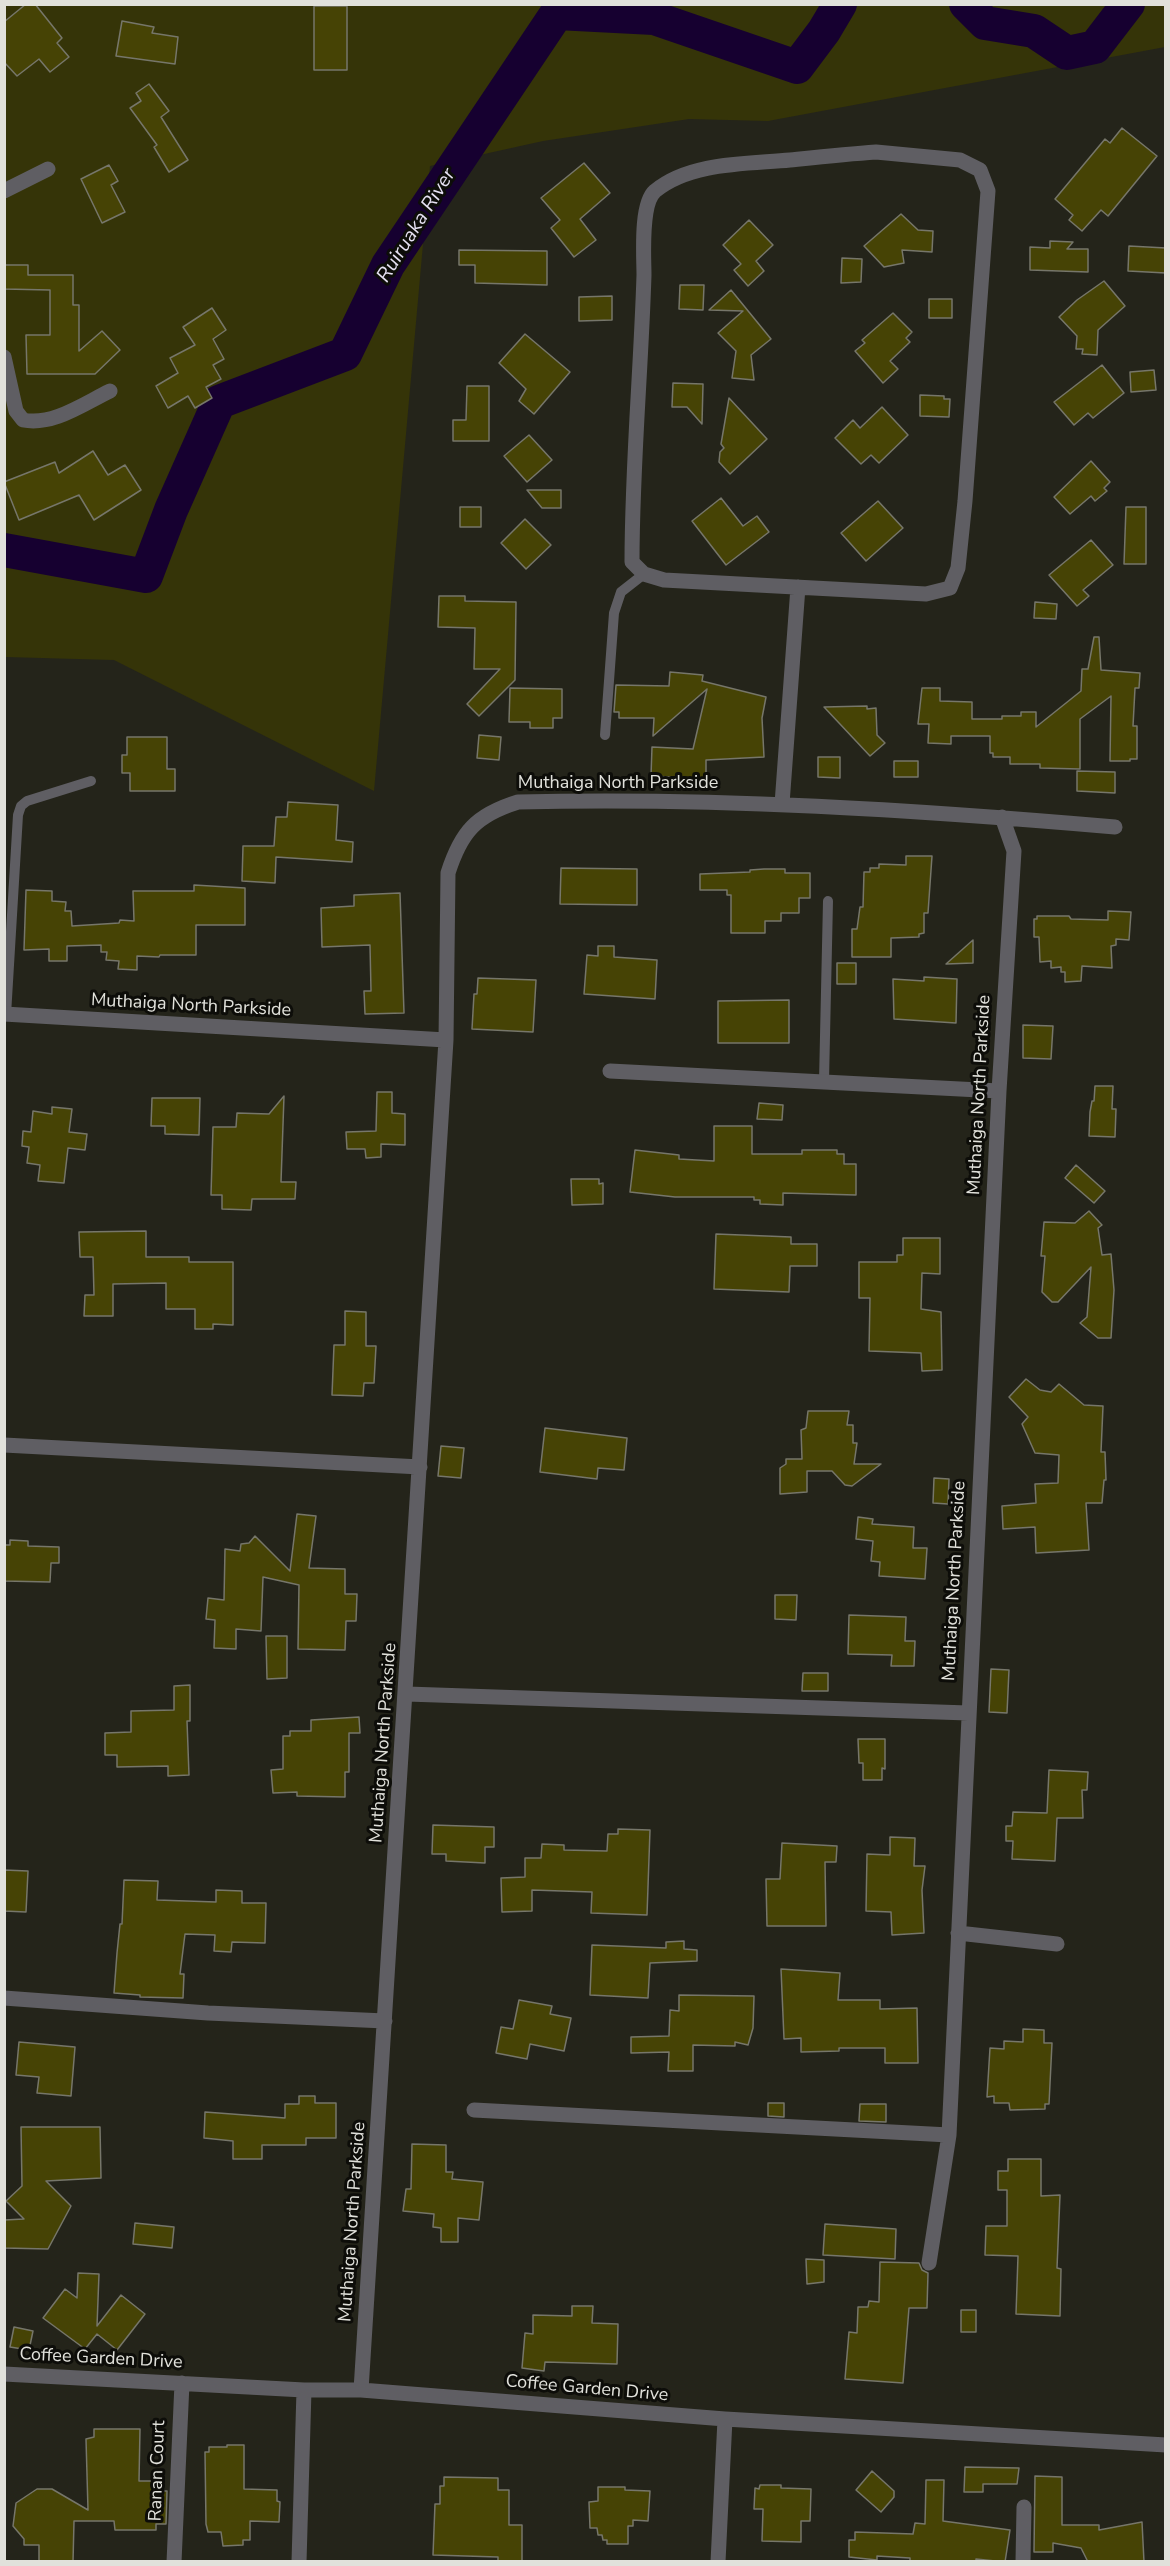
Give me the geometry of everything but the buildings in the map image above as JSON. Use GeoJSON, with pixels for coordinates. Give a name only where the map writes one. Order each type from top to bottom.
{"type":"FeatureCollection","features":[{"type":"Feature","properties":{"kind":"street"},"geometry":{"type":"LineString","coordinates":[[876,152],[960,160],[980,170],[988,191],[958,568],[950,588],[926,594],[798,587],[664,580],[644,574],[632,562],[632,504],[643,317],[645,219],[652,193],[675,178],[752,163],[876,152]]}},
{"type":"Feature","properties":{"kind":"street"},"geometry":{"type":"LineString","coordinates":[[4,191],[48,169]]}},
{"type":"Feature","properties":{"kind":"street"},"geometry":{"type":"LineString","coordinates":[[4,357],[16,411],[23,420],[35,423],[49,421],[110,391]]}},
{"type":"Feature","properties":{"kind":"street"},"geometry":{"type":"LineString","coordinates":[[782,804],[798,587]]}},
{"type":"Feature","properties":{"kind":"street","name":"Muthaiga North Parkside"},"geometry":{"type":"LineString","coordinates":[[361,2390],[407,1694],[446,1040],[448,873],[456,848],[467,831],[478,820],[497,808],[518,802],[782,804],[1002,818],[1014,851],[999,1091],[949,2134],[929,2262]]}},
{"type":"Feature","properties":{"kind":"street"},"geometry":{"type":"LineString","coordinates":[[1002,818],[1115,827]]}},
{"type":"Feature","properties":{"kind":"street","name":"Muthaiga North Parkside"},"geometry":{"type":"LineString","coordinates":[[5,1015],[446,1040]]}},
{"type":"Feature","properties":{"kind":"street"},"geometry":{"type":"LineString","coordinates":[[610,1071],[999,1091]]}},
{"type":"Feature","properties":{"kind":"street"},"geometry":{"type":"LineString","coordinates":[[4,1445],[420,1467]]}},
{"type":"Feature","properties":{"kind":"street"},"geometry":{"type":"LineString","coordinates":[[407,1694],[968,1713]]}},
{"type":"Feature","properties":{"kind":"street"},"geometry":{"type":"LineString","coordinates":[[958,1933],[1057,1944]]}},
{"type":"Feature","properties":{"kind":"street"},"geometry":{"type":"LineString","coordinates":[[4,1998],[208,2013],[385,2021]]}},
{"type":"Feature","properties":{"kind":"street"},"geometry":{"type":"LineString","coordinates":[[474,2110],[949,2134]]}},
{"type":"Feature","properties":{"kind":"street","name":"Coffee Garden Drive"},"geometry":{"type":"LineString","coordinates":[[4,2374],[304,2390],[361,2390],[725,2419],[1166,2445]]}},
{"type":"Feature","properties":{"kind":"street","name":"Ranan Court"},"geometry":{"type":"LineString","coordinates":[[174,2562],[182,2383]]}},
{"type":"Feature","properties":{"kind":"street"},"geometry":{"type":"LineString","coordinates":[[299,2562],[304,2390]]}},
{"type":"Feature","properties":{"kind":"street"},"geometry":{"type":"LineString","coordinates":[[718,2562],[725,2419]]}},
{"type":"Feature","properties":{"kind":"street"},"geometry":{"type":"LineString","coordinates":[[1023,2562],[1024,2507]]}},
{"type":"Feature","properties":{"kind":"lane"},"geometry":{"type":"LineString","coordinates":[[605,735],[614,613],[621,592],[644,574]]}},
{"type":"Feature","properties":{"kind":"lane"},"geometry":{"type":"LineString","coordinates":[[5,1015],[18,815],[21,806],[27,801],[91,781]]}},
{"type":"Feature","properties":{"kind":"lane"},"geometry":{"type":"LineString","coordinates":[[824,1081],[828,901]]}},
{"type":"Feature","properties":{"kind":"shaded area"},"geometry":{"type":"Polygon","coordinates":[[[5,5],[1165,5],[1165,47],[768,121],[689,119],[543,141],[430,166],[374,791],[114,660],[5,657],[5,5]]]}},
{"type":"Feature","properties":{"kind":"waterway","name":"Ruiruaka River"},"geometry":{"type":"LineString","coordinates":[[4,550],[146,576],[171,510],[219,402],[345,354],[388,265],[557,13],[654,18],[797,67],[824,31],[840,4]]}},
{"type":"Feature","properties":{"kind":"waterway","name":"Ruiruaka River"},"geometry":{"type":"LineString","coordinates":[[966,4],[985,23],[1034,31],[1067,53],[1095,47],[1128,4]]}}]}
